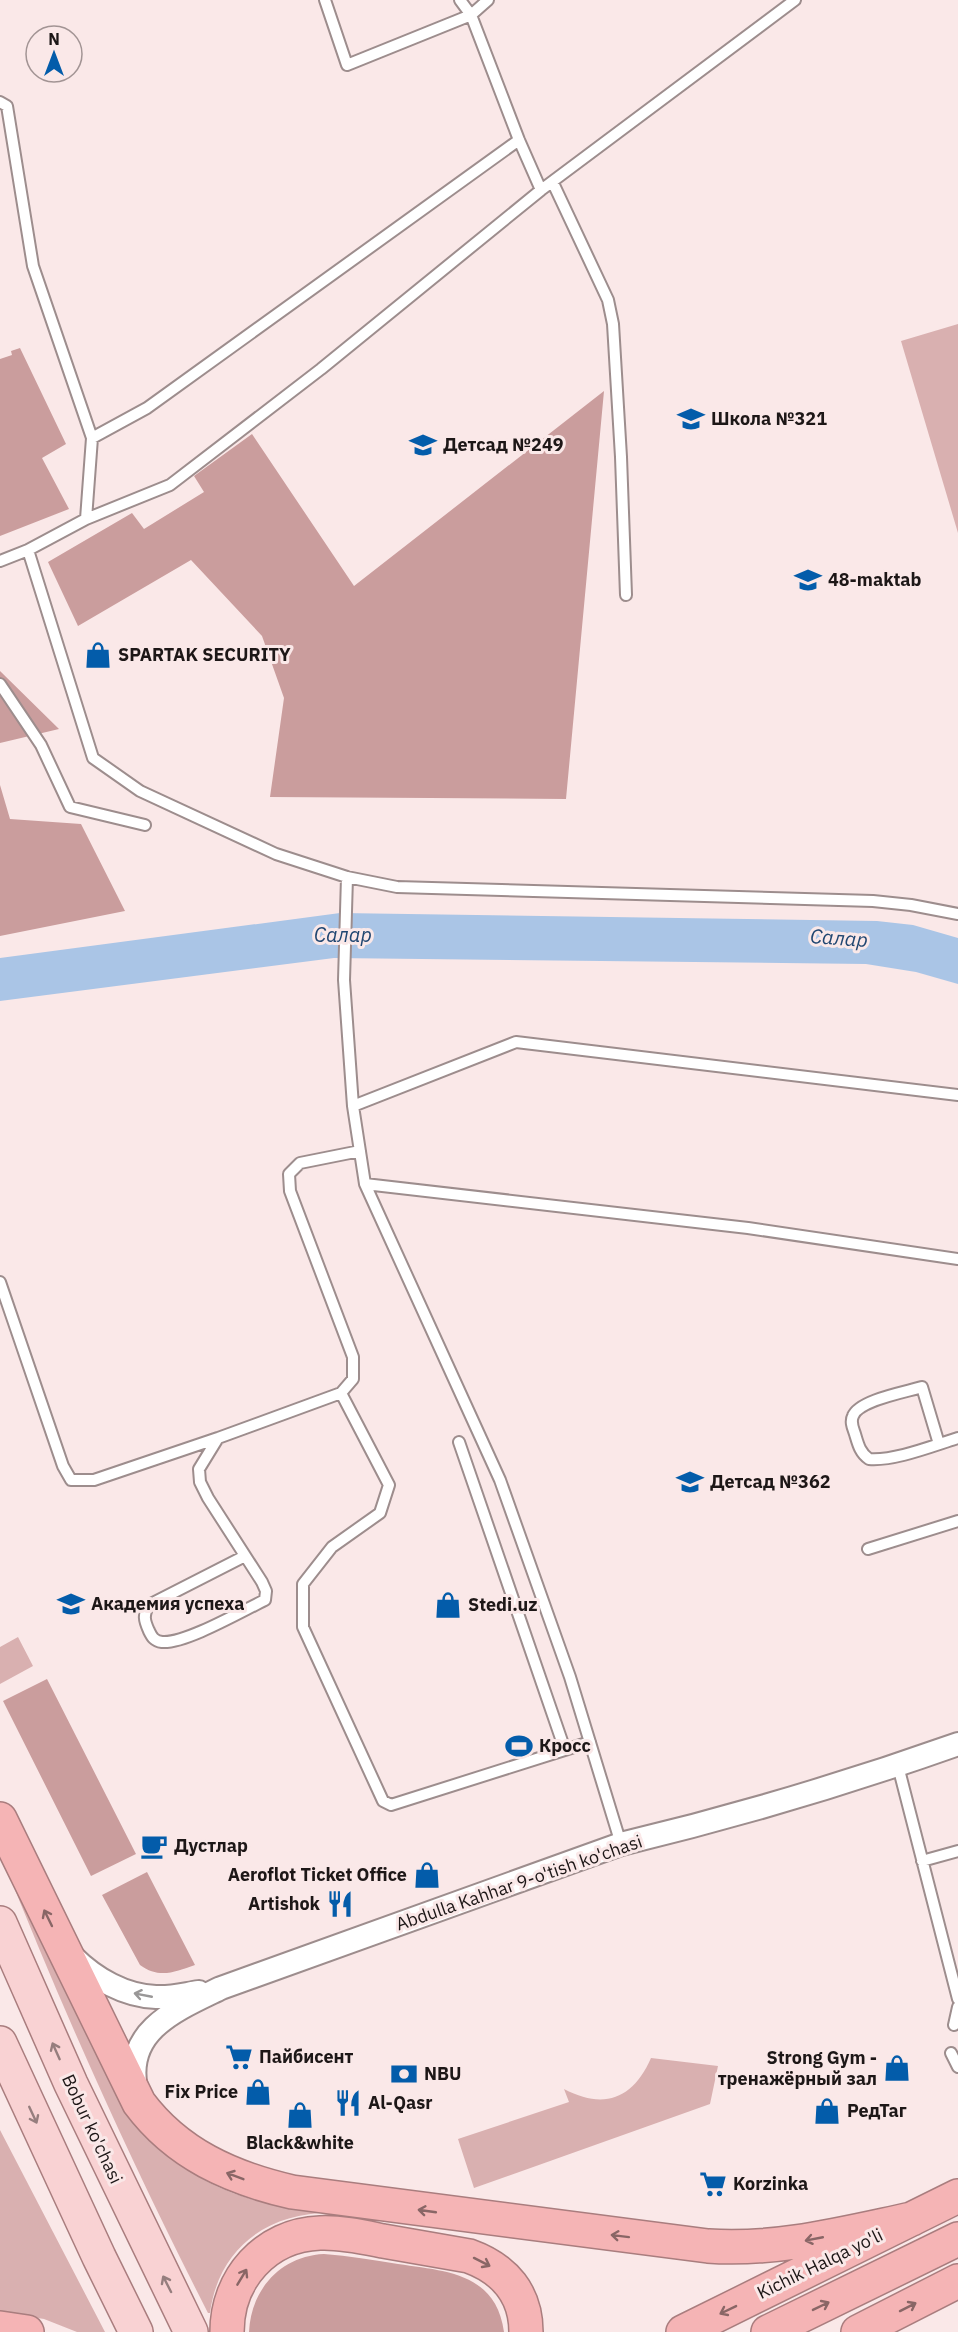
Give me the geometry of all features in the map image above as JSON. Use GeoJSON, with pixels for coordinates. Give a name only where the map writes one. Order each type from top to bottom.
{"type":"FeatureCollection","features":[{"type":"Feature","properties":{"kind":"highway"},"geometry":{"type":"LineString","coordinates":[[0,1819],[139,2103],[164,2131],[208,2164],[255,2183],[302,2194],[726,2248],[779,2245],[912,2219]]}},
{"type":"Feature","properties":{"kind":"highway","name":"Kichik Halqa yo'li"},"geometry":{"type":"LineString","coordinates":[[683,2332],[958,2196]]}},
{"type":"Feature","properties":{"kind":"highway"},"geometry":{"type":"LineString","coordinates":[[227,2332],[232,2298],[251,2264],[261,2254],[282,2242],[298,2236],[318,2233],[345,2234],[469,2256],[498,2272],[511,2284],[524,2309],[526,2332]]}},
{"type":"Feature","properties":{"kind":"highway"},"geometry":{"type":"LineString","coordinates":[[768,2332],[958,2239]]}},
{"type":"Feature","properties":{"kind":"highway"},"geometry":{"type":"LineString","coordinates":[[858,2332],[958,2282]]}},
{"type":"Feature","properties":{"kind":"highway"},"geometry":{"type":"LineString","coordinates":[[0,2328],[27,2332]]}},
{"type":"Feature","properties":{"kind":"main road","name":"Bobur ko'chasi"},"geometry":{"type":"LineString","coordinates":[[0,1923],[70,2084],[191,2332]]}},
{"type":"Feature","properties":{"kind":"main road"},"geometry":{"type":"LineString","coordinates":[[0,2043],[136,2332]]}},
{"type":"Feature","properties":{"kind":"street","name":"Abdulla Kahhar 9-o'tish ko'chasi"},"geometry":{"type":"LineString","coordinates":[[139,2103],[134,2082],[134,2062],[140,2043],[168,2016],[221,1988],[621,1844],[673,1832],[898,1766],[958,1744]]}},
{"type":"Feature","properties":{"kind":"street","name":"Abdulla Kahhar 9-o'tish ko'chasi"},"geometry":{"type":"LineString","coordinates":[[63,1948],[94,1975],[113,1986],[136,1994],[157,1998],[221,1988]]}},
{"type":"Feature","properties":{"kind":"lane"},"geometry":{"type":"LineString","coordinates":[[325,0],[347,65],[471,15],[488,0]]}},
{"type":"Feature","properties":{"kind":"lane"},"geometry":{"type":"LineString","coordinates":[[460,0],[471,15],[519,140],[541,190]]}},
{"type":"Feature","properties":{"kind":"lane"},"geometry":{"type":"LineString","coordinates":[[0,561],[28,550],[86,519],[170,485],[321,369],[541,190],[795,0]]}},
{"type":"Feature","properties":{"kind":"lane"},"geometry":{"type":"LineString","coordinates":[[0,102],[7,106],[33,266],[92,438],[86,519]]}},
{"type":"Feature","properties":{"kind":"lane"},"geometry":{"type":"LineString","coordinates":[[92,438],[147,408],[519,140]]}},
{"type":"Feature","properties":{"kind":"lane"},"geometry":{"type":"LineString","coordinates":[[553,183],[608,300],[613,324],[626,596]]}},
{"type":"Feature","properties":{"kind":"lane"},"geometry":{"type":"LineString","coordinates":[[28,550],[93,758],[140,791],[276,854],[347,877],[397,886],[873,901],[958,914]]}},
{"type":"Feature","properties":{"kind":"lane"},"geometry":{"type":"LineString","coordinates":[[0,684],[41,745],[70,807],[145,825]]}},
{"type":"Feature","properties":{"kind":"lane"},"geometry":{"type":"LineString","coordinates":[[347,877],[344,980],[353,1106],[366,1184],[500,1480],[570,1677],[621,1844]]}},
{"type":"Feature","properties":{"kind":"lane"},"geometry":{"type":"LineString","coordinates":[[353,1106],[516,1042],[958,1095]]}},
{"type":"Feature","properties":{"kind":"lane"},"geometry":{"type":"LineString","coordinates":[[0,1282],[63,1466],[71,1480],[94,1480],[341,1393],[353,1379],[353,1357],[290,1191],[289,1174],[300,1163],[360,1150]]}},
{"type":"Feature","properties":{"kind":"lane"},"geometry":{"type":"LineString","coordinates":[[366,1184],[748,1228],[958,1259]]}},
{"type":"Feature","properties":{"kind":"lane"},"geometry":{"type":"LineString","coordinates":[[939,1444],[922,1387],[867,1404],[853,1415],[851,1423],[859,1448],[869,1459],[881,1460],[939,1444],[958,1438]]}},
{"type":"Feature","properties":{"kind":"lane"},"geometry":{"type":"LineString","coordinates":[[341,1393],[389,1485],[380,1513],[332,1547],[303,1584],[303,1627],[383,1801],[391,1805],[590,1742]]}},
{"type":"Feature","properties":{"kind":"lane"},"geometry":{"type":"LineString","coordinates":[[218,1438],[200,1469],[200,1482],[267,1591],[265,1600],[178,1641],[160,1642],[152,1638],[144,1622],[144,1613],[149,1605],[245,1556]]}},
{"type":"Feature","properties":{"kind":"lane"},"geometry":{"type":"LineString","coordinates":[[459,1442],[565,1750]]}},
{"type":"Feature","properties":{"kind":"lane"},"geometry":{"type":"LineString","coordinates":[[868,1550],[958,1521]]}},
{"type":"Feature","properties":{"kind":"lane"},"geometry":{"type":"LineString","coordinates":[[898,1766],[958,1999]]}},
{"type":"Feature","properties":{"kind":"lane"},"geometry":{"type":"LineString","coordinates":[[922,1861],[958,1851]]}},
{"type":"Feature","properties":{"kind":"lane"},"geometry":{"type":"LineString","coordinates":[[954,2025],[958,2007]]}},
{"type":"Feature","properties":{"kind":"lane"},"geometry":{"type":"LineString","coordinates":[[951,2053],[958,2067]]}},
{"type":"Feature","properties":{"kind":"shaded area"},"geometry":{"type":"Polygon","coordinates":[[[958,324],[958,533],[901,341],[958,324]]]}},
{"type":"Feature","properties":{"kind":"shaded area"},"geometry":{"type":"Polygon","coordinates":[[[20,348],[66,444],[42,458],[69,509],[0,536],[0,359],[12,355],[11,351],[20,348]]]}},
{"type":"Feature","properties":{"kind":"shaded area"},"geometry":{"type":"Polygon","coordinates":[[[604,391],[566,799],[270,797],[284,698],[262,636],[191,560],[78,626],[48,562],[132,513],[144,529],[204,492],[194,476],[252,434],[354,586],[604,391]]]}},
{"type":"Feature","properties":{"kind":"shaded area"},"geometry":{"type":"Polygon","coordinates":[[[0,671],[59,729],[0,743],[0,671]]]}},
{"type":"Feature","properties":{"kind":"shaded area"},"geometry":{"type":"Polygon","coordinates":[[[0,785],[10,819],[81,824],[125,911],[0,936],[0,785]]]}},
{"type":"Feature","properties":{"kind":"shaded area"},"geometry":{"type":"Polygon","coordinates":[[[18,1637],[33,1666],[0,1684],[0,1647],[18,1637]]]}},
{"type":"Feature","properties":{"kind":"shaded area"},"geometry":{"type":"Polygon","coordinates":[[[47,1679],[136,1854],[91,1876],[3,1701],[47,1679]]]}},
{"type":"Feature","properties":{"kind":"shaded area"},"geometry":{"type":"Polygon","coordinates":[[[2,1857],[145,2133],[187,2170],[232,2193],[282,2206],[338,2213],[291,2218],[271,2225],[253,2236],[237,2251],[225,2268],[215,2289],[210,2313],[180,2257],[99,2087],[2,1857]]]}},
{"type":"Feature","properties":{"kind":"shaded area"},"geometry":{"type":"Polygon","coordinates":[[[147,1872],[195,1965],[174,1972],[160,1973],[140,1965],[102,1895],[147,1872]]]}},
{"type":"Feature","properties":{"kind":"shaded area"},"geometry":{"type":"Polygon","coordinates":[[[651,2058],[718,2066],[710,2104],[474,2188],[458,2139],[569,2102],[564,2089],[592,2099],[616,2097],[635,2083],[651,2058]]]}},
{"type":"Feature","properties":{"kind":"shaded area"},"geometry":{"type":"Polygon","coordinates":[[[0,2130],[105,2332],[77,2332],[44,2319],[0,2312],[0,2130]]]}},
{"type":"Feature","properties":{"kind":"shaded area"},"geometry":{"type":"Polygon","coordinates":[[[324,2254],[434,2269],[466,2278],[480,2286],[491,2297],[499,2312],[504,2332],[249,2332],[256,2302],[262,2289],[271,2278],[294,2261],[324,2254]]]}},
{"type":"Feature","properties":{"kind":"water","name":"Салар"},"geometry":{"type":"Polygon","coordinates":[[[340,913],[877,921],[913,925],[958,938],[958,984],[916,972],[866,964],[334,958],[0,1001],[0,958],[340,913]]]}},
{"type":"Feature","properties":{"kind":"place","name":"Школа №321"},"geometry":{"type":"Point","coordinates":[691,419]}},
{"type":"Feature","properties":{"kind":"place","name":"Детсад №249"},"geometry":{"type":"Point","coordinates":[423,445]}},
{"type":"Feature","properties":{"kind":"place","name":"48-maktab"},"geometry":{"type":"Point","coordinates":[808,580]}},
{"type":"Feature","properties":{"kind":"place","name":"SPARTAK SECURITY"},"geometry":{"type":"Point","coordinates":[98,655]}},
{"type":"Feature","properties":{"kind":"place","name":"Детсад №362"},"geometry":{"type":"Point","coordinates":[690,1482]}},
{"type":"Feature","properties":{"kind":"place","name":"Академия успеха"},"geometry":{"type":"Point","coordinates":[71,1604]}},
{"type":"Feature","properties":{"kind":"place","name":"Stedi.uz"},"geometry":{"type":"Point","coordinates":[448,1605]}},
{"type":"Feature","properties":{"kind":"place","name":"Кросс"},"geometry":{"type":"Point","coordinates":[519,1746]}},
{"type":"Feature","properties":{"kind":"place","name":"Дустлар"},"geometry":{"type":"Point","coordinates":[154,1846]}},
{"type":"Feature","properties":{"kind":"place","name":"Aeroflot Ticket Office"},"geometry":{"type":"Point","coordinates":[427,1875]}},
{"type":"Feature","properties":{"kind":"place","name":"Artishok"},"geometry":{"type":"Point","coordinates":[340,1904]}},
{"type":"Feature","properties":{"kind":"place","name":"Пайбисент"},"geometry":{"type":"Point","coordinates":[239,2057]}},
{"type":"Feature","properties":{"kind":"place","name":"Strong Gym - тренажёрный зал"},"geometry":{"type":"Point","coordinates":[897,2068]}},
{"type":"Feature","properties":{"kind":"place","name":"NBU"},"geometry":{"type":"Point","coordinates":[404,2074]}},
{"type":"Feature","properties":{"kind":"place","name":"Fix Price"},"geometry":{"type":"Point","coordinates":[258,2092]}},
{"type":"Feature","properties":{"kind":"place","name":"Al-Qasr"},"geometry":{"type":"Point","coordinates":[348,2103]}},
{"type":"Feature","properties":{"kind":"place","name":"РедТаг"},"geometry":{"type":"Point","coordinates":[827,2111]}},
{"type":"Feature","properties":{"kind":"place","name":"Black&white"},"geometry":{"type":"Point","coordinates":[300,2115]}},
{"type":"Feature","properties":{"kind":"place","name":"Korzinka"},"geometry":{"type":"Point","coordinates":[713,2184]}}]}
